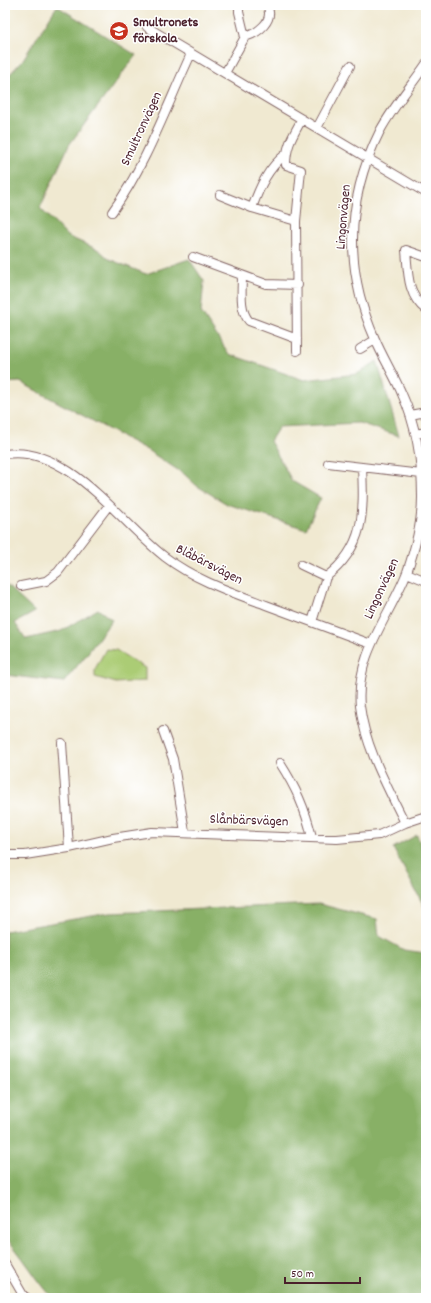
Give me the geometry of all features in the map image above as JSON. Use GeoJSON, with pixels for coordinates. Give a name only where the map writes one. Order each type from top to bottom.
{"type":"FeatureCollection","features":[{"type":"Feature","properties":{"kind":"street"},"geometry":{"type":"LineString","coordinates":[[239,5],[239,12],[245,38]]}},
{"type":"Feature","properties":{"kind":"street"},"geometry":{"type":"LineString","coordinates":[[224,73],[245,38],[256,34],[269,18],[270,11],[267,5]]}},
{"type":"Feature","properties":{"kind":"street"},"geometry":{"type":"LineString","coordinates":[[147,27],[426,194]]}},
{"type":"Feature","properties":{"kind":"street","name":"Smultronvägen"},"geometry":{"type":"LineString","coordinates":[[112,212],[126,192],[136,173],[191,54]]}},
{"type":"Feature","properties":{"kind":"street","name":"Lingonvägen"},"geometry":{"type":"LineString","coordinates":[[405,823],[372,753],[360,703],[363,675],[371,644],[406,572],[421,520],[421,474],[416,434],[410,414],[402,394],[375,340],[361,305],[356,280],[352,238],[356,195],[367,159],[381,130],[398,101],[426,64]]}},
{"type":"Feature","properties":{"kind":"street"},"geometry":{"type":"LineString","coordinates":[[317,128],[350,66]]}},
{"type":"Feature","properties":{"kind":"street"},"geometry":{"type":"LineString","coordinates":[[252,208],[262,181],[287,150],[302,119]]}},
{"type":"Feature","properties":{"kind":"street"},"geometry":{"type":"LineString","coordinates":[[287,150],[286,165],[302,170],[296,221],[298,284],[297,351]]}},
{"type":"Feature","properties":{"kind":"street"},"geometry":{"type":"LineString","coordinates":[[220,195],[252,208],[296,221]]}},
{"type":"Feature","properties":{"kind":"street"},"geometry":{"type":"LineString","coordinates":[[426,257],[406,250],[410,287],[418,304],[426,310]]}},
{"type":"Feature","properties":{"kind":"street"},"geometry":{"type":"LineString","coordinates":[[193,257],[266,284],[298,284]]}},
{"type":"Feature","properties":{"kind":"street"},"geometry":{"type":"LineString","coordinates":[[242,276],[242,306],[246,318],[249,321],[297,339]]}},
{"type":"Feature","properties":{"kind":"street"},"geometry":{"type":"LineString","coordinates":[[360,349],[375,340]]}},
{"type":"Feature","properties":{"kind":"street"},"geometry":{"type":"LineString","coordinates":[[410,414],[426,412]]}},
{"type":"Feature","properties":{"kind":"street"},"geometry":{"type":"LineString","coordinates":[[416,434],[426,432]]}},
{"type":"Feature","properties":{"kind":"street","name":"Blåbärsvägen"},"geometry":{"type":"LineString","coordinates":[[5,454],[19,452],[38,456],[60,466],[84,482],[164,557],[186,571],[228,590],[371,644]]}},
{"type":"Feature","properties":{"kind":"street"},"geometry":{"type":"LineString","coordinates":[[328,463],[421,474]]}},
{"type":"Feature","properties":{"kind":"street"},"geometry":{"type":"LineString","coordinates":[[312,622],[326,577],[340,566],[348,556],[358,533],[364,498],[362,467]]}},
{"type":"Feature","properties":{"kind":"street"},"geometry":{"type":"LineString","coordinates":[[21,586],[46,581],[58,572],[109,505]]}},
{"type":"Feature","properties":{"kind":"street"},"geometry":{"type":"LineString","coordinates":[[301,565],[326,577]]}},
{"type":"Feature","properties":{"kind":"street"},"geometry":{"type":"LineString","coordinates":[[406,572],[426,581]]}},
{"type":"Feature","properties":{"kind":"street"},"geometry":{"type":"LineString","coordinates":[[163,731],[173,759],[185,832]]}},
{"type":"Feature","properties":{"kind":"street"},"geometry":{"type":"LineString","coordinates":[[62,743],[69,848]]}},
{"type":"Feature","properties":{"kind":"street","name":"Slånbärsvägen"},"geometry":{"type":"LineString","coordinates":[[280,763],[296,789],[306,815],[312,837]]}},
{"type":"Feature","properties":{"kind":"street","name":"Slånbärsvägen"},"geometry":{"type":"LineString","coordinates":[[5,855],[25,855],[152,832],[337,838],[380,836],[405,823],[426,816]]}},
{"type":"Feature","properties":{"kind":"street"},"geometry":{"type":"LineString","coordinates":[[5,1264],[24,1297]]}},
{"type":"Feature","properties":{"kind":"green space"},"geometry":{"type":"Polygon","coordinates":[[[57,6],[136,55],[69,145],[40,208],[67,236],[99,250],[109,259],[146,274],[189,259],[204,281],[201,312],[229,354],[304,380],[357,374],[377,361],[399,436],[359,423],[279,427],[270,441],[292,481],[321,498],[306,529],[227,504],[197,486],[184,474],[147,450],[20,382],[5,383],[5,83],[9,75],[22,61],[57,6]]]}},
{"type":"Feature","properties":{"kind":"green space"},"geometry":{"type":"Polygon","coordinates":[[[5,584],[35,612],[15,623],[26,639],[61,631],[98,609],[112,620],[64,682],[5,675],[5,584]]]}},
{"type":"Feature","properties":{"kind":"green space"},"geometry":{"type":"Polygon","coordinates":[[[106,649],[116,650],[145,668],[145,681],[116,683],[95,677],[95,669],[106,649]]]}},
{"type":"Feature","properties":{"kind":"green space"},"geometry":{"type":"Polygon","coordinates":[[[417,835],[426,858],[426,910],[393,848],[417,835]]]}},
{"type":"Feature","properties":{"kind":"green space"},"geometry":{"type":"Polygon","coordinates":[[[319,904],[377,919],[379,936],[404,950],[426,953],[426,1298],[221,1298],[193,1292],[189,1298],[53,1298],[5,1237],[5,931],[109,913],[319,904]]]}},
{"type":"Feature","properties":{"kind":"place","name":"Smultronets förskola"},"geometry":{"type":"Point","coordinates":[119,31]}}]}
